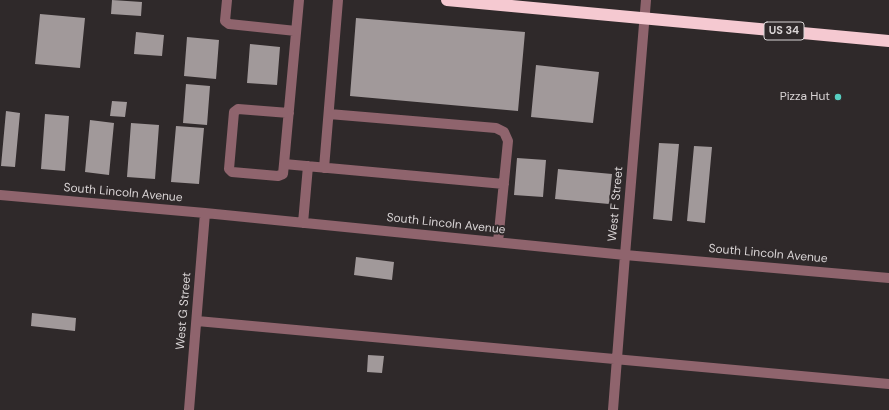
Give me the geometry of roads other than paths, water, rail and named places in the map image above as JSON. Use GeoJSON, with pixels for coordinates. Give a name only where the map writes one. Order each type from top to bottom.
{"type":"FeatureCollection","features":[{"type":"Feature","properties":{"kind":"highway","name":"US 34"},"geometry":{"type":"LineString","coordinates":[[447,0],[889,41]]}},
{"type":"Feature","properties":{"kind":"street"},"geometry":{"type":"LineString","coordinates":[[227,0],[225,21],[229,24],[296,30]]}},
{"type":"Feature","properties":{"kind":"street"},"geometry":{"type":"LineString","coordinates":[[289,113],[238,109],[234,112],[229,169],[232,172],[278,176],[283,174],[289,113],[299,0]]}},
{"type":"Feature","properties":{"kind":"street"},"geometry":{"type":"LineString","coordinates":[[324,168],[338,0]]}},
{"type":"Feature","properties":{"kind":"street","name":"West F Street"},"geometry":{"type":"LineString","coordinates":[[613,410],[646,0]]}},
{"type":"Feature","properties":{"kind":"street"},"geometry":{"type":"LineString","coordinates":[[328,114],[496,128],[504,132],[508,141],[498,242]]}},
{"type":"Feature","properties":{"kind":"street"},"geometry":{"type":"LineString","coordinates":[[284,164],[504,184]]}},
{"type":"Feature","properties":{"kind":"street"},"geometry":{"type":"LineString","coordinates":[[303,223],[308,166]]}},
{"type":"Feature","properties":{"kind":"street","name":"South Lincoln Avenue"},"geometry":{"type":"LineString","coordinates":[[0,195],[205,213],[625,255],[889,278]]}},
{"type":"Feature","properties":{"kind":"street","name":"West G Street"},"geometry":{"type":"LineString","coordinates":[[189,410],[205,213]]}},
{"type":"Feature","properties":{"kind":"street"},"geometry":{"type":"LineString","coordinates":[[196,321],[889,384]]}},
{"type":"Feature","properties":{"kind":"place","name":"Pizza Hut"},"geometry":{"type":"Point","coordinates":[838,97]}}]}
